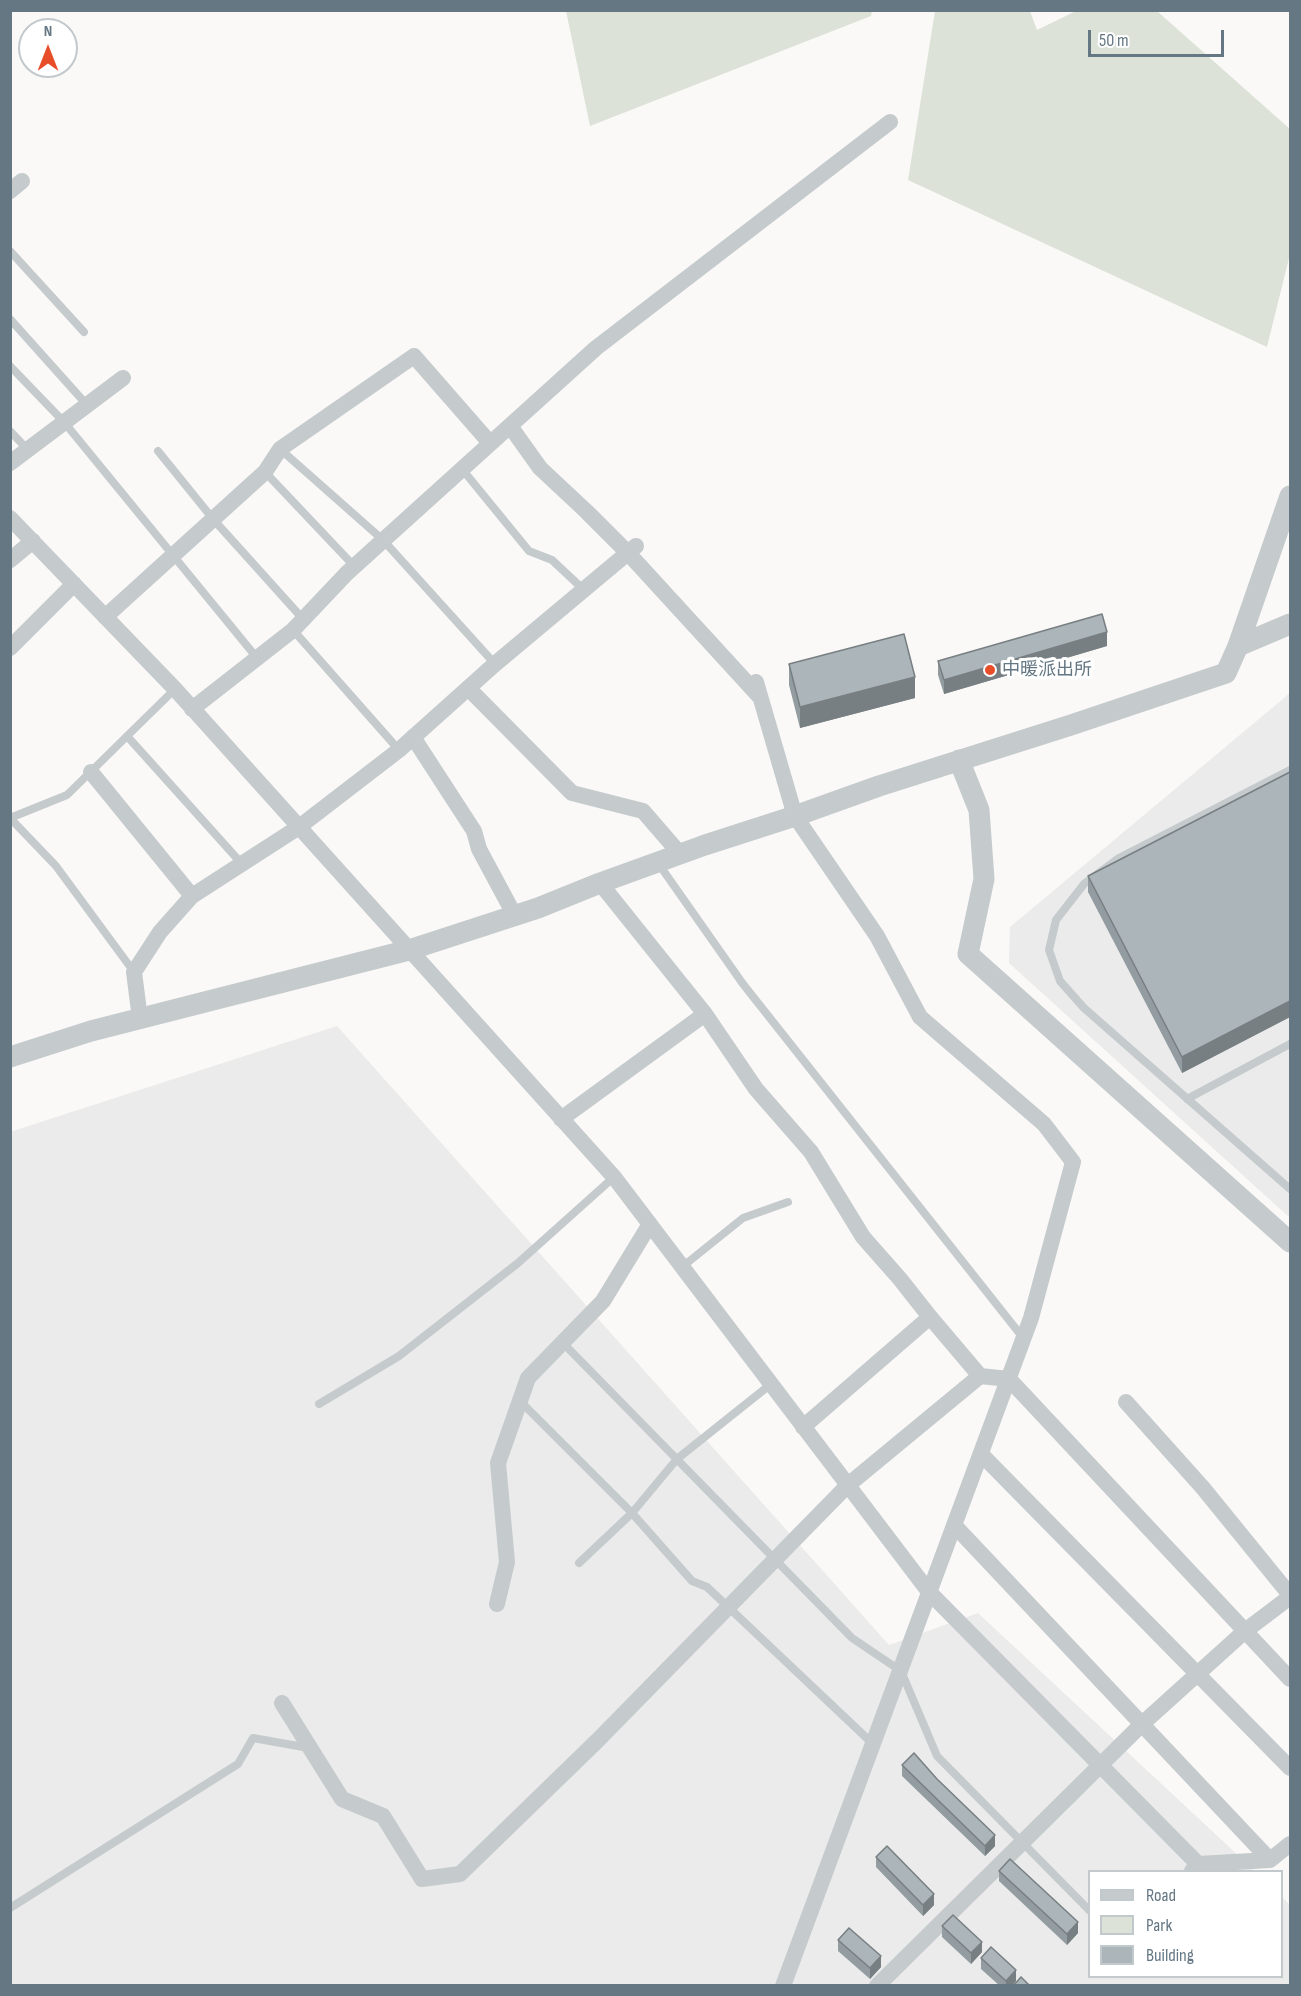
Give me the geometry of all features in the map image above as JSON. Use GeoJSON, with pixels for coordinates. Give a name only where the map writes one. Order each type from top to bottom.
{"type":"FeatureCollection","features":[{"type":"Feature","properties":{"kind":"street"},"geometry":{"type":"LineString","coordinates":[[192,709],[298,625],[354,566],[596,348],[890,122]]}},
{"type":"Feature","properties":{"kind":"street"},"geometry":{"type":"LineString","coordinates":[[105,617],[265,472],[280,449],[414,356],[490,443]]}},
{"type":"Feature","properties":{"kind":"street"},"geometry":{"type":"LineString","coordinates":[[10,463],[123,378]]}},
{"type":"Feature","properties":{"kind":"street"},"geometry":{"type":"LineString","coordinates":[[510,426],[540,468],[632,550],[761,699]]}},
{"type":"Feature","properties":{"kind":"street"},"geometry":{"type":"LineString","coordinates":[[10,1057],[91,1031],[409,950],[515,916],[705,845],[879,786],[1226,673],[1238,646],[1290,496]]}},
{"type":"Feature","properties":{"kind":"street"},"geometry":{"type":"LineString","coordinates":[[10,518],[174,689],[614,1177],[930,1592],[1101,1766],[1195,1868],[1270,1860],[1290,1844]]}},
{"type":"Feature","properties":{"kind":"street"},"geometry":{"type":"LineString","coordinates":[[10,560],[33,541]]}},
{"type":"Feature","properties":{"kind":"street"},"geometry":{"type":"LineString","coordinates":[[140,1019],[134,972],[160,932],[192,896],[299,827],[399,750],[495,664],[632,550]]}},
{"type":"Feature","properties":{"kind":"street"},"geometry":{"type":"LineString","coordinates":[[10,648],[74,584]]}},
{"type":"Feature","properties":{"kind":"street"},"geometry":{"type":"LineString","coordinates":[[1238,646],[1290,624]]}},
{"type":"Feature","properties":{"kind":"street"},"geometry":{"type":"LineString","coordinates":[[756,682],[795,816],[877,936],[920,1017],[1044,1124],[1073,1162],[1031,1318],[783,1986]]}},
{"type":"Feature","properties":{"kind":"street"},"geometry":{"type":"LineString","coordinates":[[468,688],[572,793],[643,811],[681,855]]}},
{"type":"Feature","properties":{"kind":"street"},"geometry":{"type":"LineString","coordinates":[[413,737],[474,831],[479,849],[515,916]]}},
{"type":"Feature","properties":{"kind":"street"},"geometry":{"type":"LineString","coordinates":[[959,760],[979,810],[984,879],[968,954],[1290,1242]]}},
{"type":"Feature","properties":{"kind":"street"},"geometry":{"type":"LineString","coordinates":[[91,772],[192,896]]}},
{"type":"Feature","properties":{"kind":"street"},"geometry":{"type":"LineString","coordinates":[[600,883],[705,1014],[756,1089],[811,1152],[863,1237],[900,1278],[980,1376],[1009,1379],[1290,1679]]}},
{"type":"Feature","properties":{"kind":"street"},"geometry":{"type":"LineString","coordinates":[[561,1119],[705,1014]]}},
{"type":"Feature","properties":{"kind":"street"},"geometry":{"type":"LineString","coordinates":[[497,1604],[507,1562],[498,1463],[528,1378],[603,1301],[650,1224]]}},
{"type":"Feature","properties":{"kind":"street"},"geometry":{"type":"LineString","coordinates":[[804,1427],[930,1317]]}},
{"type":"Feature","properties":{"kind":"street"},"geometry":{"type":"LineString","coordinates":[[282,1703],[342,1799],[383,1816],[422,1879],[460,1874],[598,1740],[848,1485],[980,1376]]}},
{"type":"Feature","properties":{"kind":"street"},"geometry":{"type":"LineString","coordinates":[[877,1986],[1142,1724],[1245,1631],[1290,1596],[1203,1488],[1126,1402]]}},
{"type":"Feature","properties":{"kind":"street"},"geometry":{"type":"LineString","coordinates":[[981,1454],[1290,1768]]}},
{"type":"Feature","properties":{"kind":"street"},"geometry":{"type":"LineString","coordinates":[[954,1525],[1270,1860]]}},
{"type":"Feature","properties":{"kind":"lane"},"geometry":{"type":"LineString","coordinates":[[10,251],[84,332]]}},
{"type":"Feature","properties":{"kind":"lane"},"geometry":{"type":"LineString","coordinates":[[10,319],[87,405]]}},
{"type":"Feature","properties":{"kind":"lane"},"geometry":{"type":"LineString","coordinates":[[10,366],[64,422],[257,658]]}},
{"type":"Feature","properties":{"kind":"lane"},"geometry":{"type":"LineString","coordinates":[[10,431],[28,450]]}},
{"type":"Feature","properties":{"kind":"lane"},"geometry":{"type":"LineString","coordinates":[[280,449],[383,540],[495,664]]}},
{"type":"Feature","properties":{"kind":"lane"},"geometry":{"type":"LineString","coordinates":[[158,451],[399,750]]}},
{"type":"Feature","properties":{"kind":"lane"},"geometry":{"type":"LineString","coordinates":[[462,469],[529,551],[552,560],[584,590]]}},
{"type":"Feature","properties":{"kind":"lane"},"geometry":{"type":"LineString","coordinates":[[265,472],[354,566]]}},
{"type":"Feature","properties":{"kind":"lane"},"geometry":{"type":"LineString","coordinates":[[134,972],[56,866],[10,818],[67,795],[174,689]]}},
{"type":"Feature","properties":{"kind":"lane"},"geometry":{"type":"LineString","coordinates":[[127,736],[242,864]]}},
{"type":"Feature","properties":{"kind":"lane"},"geometry":{"type":"LineString","coordinates":[[1290,770],[1119,858],[1084,884],[1056,920],[1049,950],[1060,981],[1084,1008],[1290,1189]]}},
{"type":"Feature","properties":{"kind":"lane"},"geometry":{"type":"LineString","coordinates":[[658,862],[742,984],[1023,1340]]}},
{"type":"Feature","properties":{"kind":"lane"},"geometry":{"type":"LineString","coordinates":[[1187,1099],[1290,1044]]}},
{"type":"Feature","properties":{"kind":"lane"},"geometry":{"type":"LineString","coordinates":[[319,1404],[408,1348],[518,1263],[614,1177]]}},
{"type":"Feature","properties":{"kind":"lane"},"geometry":{"type":"LineString","coordinates":[[682,1267],[743,1218],[788,1202]]}},
{"type":"Feature","properties":{"kind":"lane"},"geometry":{"type":"LineString","coordinates":[[563,1343],[852,1638],[900,1671],[937,1756],[1088,1910]]}},
{"type":"Feature","properties":{"kind":"lane"},"geometry":{"type":"LineString","coordinates":[[579,1563],[632,1513],[677,1459],[771,1384]]}},
{"type":"Feature","properties":{"kind":"lane"},"geometry":{"type":"LineString","coordinates":[[520,1401],[632,1513],[692,1581],[707,1587],[873,1744]]}},
{"type":"Feature","properties":{"kind":"lane"},"geometry":{"type":"LineString","coordinates":[[10,1908],[238,1764],[253,1738],[310,1748]]}},
{"type":"Feature","properties":{"kind":"shaded area"},"geometry":{"type":"Polygon","coordinates":[[[1290,693],[1290,1218],[1009,963],[1010,927],[1290,693]]]}},
{"type":"Feature","properties":{"kind":"shaded area"},"geometry":{"type":"Polygon","coordinates":[[[337,1026],[889,1645],[978,1613],[1254,1870],[1088,1870],[1088,1978],[1283,1978],[1283,1898],[1290,1905],[1290,1985],[11,1985],[10,1132],[337,1026]]]}},
{"type":"Feature","properties":{"kind":"green space"},"geometry":{"type":"Polygon","coordinates":[[[566,10],[872,11],[871,16],[590,126],[566,10]]]}},
{"type":"Feature","properties":{"kind":"green space"},"geometry":{"type":"Polygon","coordinates":[[[935,11],[1030,11],[1037,30],[1076,11],[1157,11],[1290,129],[1290,254],[1267,347],[908,180],[935,11]]]}},
{"type":"Feature","properties":{"kind":"building"},"geometry":{"type":"Polygon","coordinates":[[[1102,614],[1107,632],[944,680],[938,661],[1102,614]]]}},
{"type":"Feature","properties":{"kind":"building"},"geometry":{"type":"Polygon","coordinates":[[[904,634],[915,677],[800,707],[789,664],[904,634]]]}},
{"type":"Feature","properties":{"kind":"building"},"geometry":{"type":"Polygon","coordinates":[[[1290,772],[1290,1001],[1182,1057],[1088,876],[1290,772]]]}},
{"type":"Feature","properties":{"kind":"building"},"geometry":{"type":"Polygon","coordinates":[[[914,1753],[937,1779],[995,1835],[985,1846],[902,1765],[914,1753]]]}},
{"type":"Feature","properties":{"kind":"building"},"geometry":{"type":"Polygon","coordinates":[[[887,1846],[934,1894],[923,1905],[876,1857],[887,1846]]]}},
{"type":"Feature","properties":{"kind":"building"},"geometry":{"type":"Polygon","coordinates":[[[1010,1859],[1078,1922],[1067,1934],[999,1871],[1010,1859]]]}},
{"type":"Feature","properties":{"kind":"building"},"geometry":{"type":"Polygon","coordinates":[[[953,1915],[982,1942],[971,1953],[942,1926],[953,1915]]]}},
{"type":"Feature","properties":{"kind":"building"},"geometry":{"type":"Polygon","coordinates":[[[849,1928],[881,1956],[870,1968],[838,1940],[849,1928]]]}},
{"type":"Feature","properties":{"kind":"building"},"geometry":{"type":"Polygon","coordinates":[[[991,1947],[1016,1970],[1006,1981],[981,1958],[991,1947]]]}},
{"type":"Feature","properties":{"kind":"building"},"geometry":{"type":"Polygon","coordinates":[[[1021,1977],[1030,1986],[1013,1986],[1021,1977]]]}},
{"type":"Feature","properties":{"kind":"place","name":"中暖派出所"},"geometry":{"type":"Point","coordinates":[990,670]}}]}
